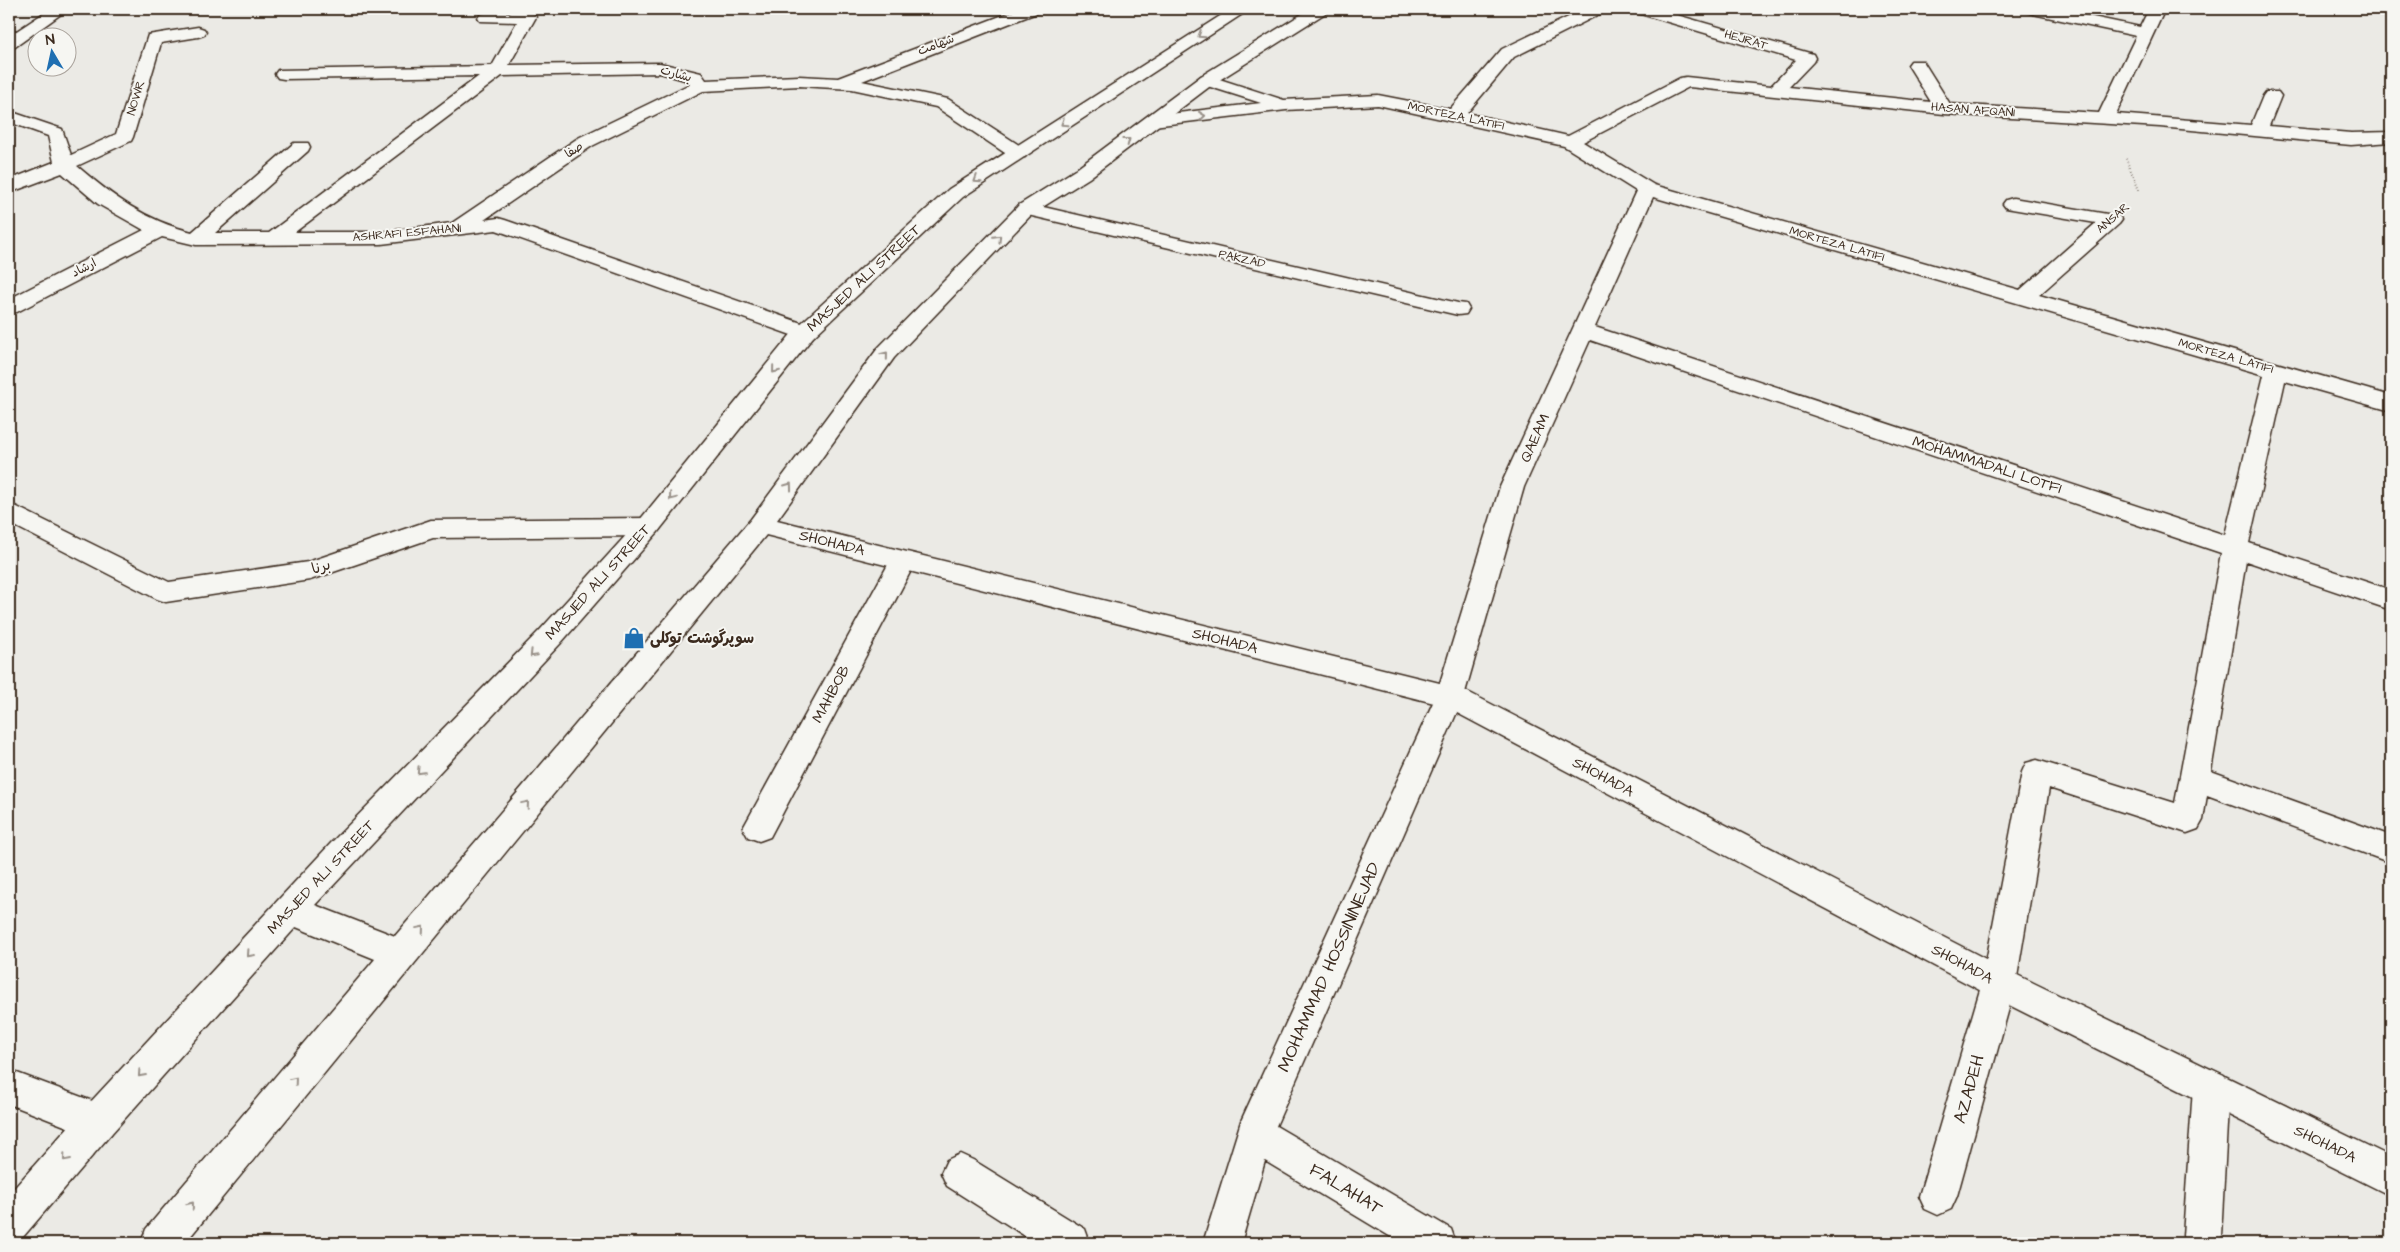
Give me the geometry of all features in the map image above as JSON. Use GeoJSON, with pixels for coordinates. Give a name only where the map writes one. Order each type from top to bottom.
{"type":"FeatureCollection","features":[{"type":"Feature","properties":{"kind":"street"},"geometry":{"type":"LineString","coordinates":[[11,39],[60,9]]}},
{"type":"Feature","properties":{"kind":"street","name":"شهامت"},"geometry":{"type":"LineString","coordinates":[[839,83],[1033,9]]}},
{"type":"Feature","properties":{"kind":"street","name":"MASJED ALI STREET"},"geometry":{"type":"LineString","coordinates":[[9,1223],[98,1121],[343,852],[550,637],[648,527],[805,332],[956,193],[1242,9]]}},
{"type":"Feature","properties":{"kind":"street"},"geometry":{"type":"LineString","coordinates":[[160,1243],[400,953],[760,525],[886,353],[1026,209],[1082,174],[1207,80],[1321,9]]}},
{"type":"Feature","properties":{"kind":"street"},"geometry":{"type":"LineString","coordinates":[[1455,115],[1508,53],[1574,19],[1598,9]]}},
{"type":"Feature","properties":{"kind":"street","name":"HEJRAT"},"geometry":{"type":"LineString","coordinates":[[1640,9],[1807,58],[1776,91]]}},
{"type":"Feature","properties":{"kind":"street"},"geometry":{"type":"LineString","coordinates":[[2033,9],[2146,33]]}},
{"type":"Feature","properties":{"kind":"street"},"geometry":{"type":"LineString","coordinates":[[2105,119],[2157,9]]}},
{"type":"Feature","properties":{"kind":"street"},"geometry":{"type":"LineString","coordinates":[[275,238],[497,71],[528,17],[486,18]]}},
{"type":"Feature","properties":{"kind":"street","name":"NOWR"},"geometry":{"type":"LineString","coordinates":[[64,165],[124,136],[154,39],[198,32]]}},
{"type":"Feature","properties":{"kind":"street","name":"بشارت"},"geometry":{"type":"LineString","coordinates":[[284,74],[497,71],[636,61],[695,77],[700,86],[799,81],[852,84],[942,103],[1018,153]]}},
{"type":"Feature","properties":{"kind":"street"},"geometry":{"type":"LineString","coordinates":[[1917,65],[1944,109]]}},
{"type":"Feature","properties":{"kind":"street"},"geometry":{"type":"LineString","coordinates":[[1207,80],[1286,105]]}},
{"type":"Feature","properties":{"kind":"street","name":"HASAN AFQANI"},"geometry":{"type":"LineString","coordinates":[[1570,142],[1686,82],[1944,109],[2105,119],[2350,139],[2391,137]]}},
{"type":"Feature","properties":{"kind":"street","name":"صفا"},"geometry":{"type":"LineString","coordinates":[[457,229],[585,142],[700,86]]}},
{"type":"Feature","properties":{"kind":"street"},"geometry":{"type":"LineString","coordinates":[[2258,131],[2272,96]]}},
{"type":"Feature","properties":{"kind":"street","name":"MORTEZA LATIFI"},"geometry":{"type":"LineString","coordinates":[[1153,121],[1286,105],[1378,100],[1455,115],[1570,142],[1647,189],[2391,404]]}},
{"type":"Feature","properties":{"kind":"street"},"geometry":{"type":"LineString","coordinates":[[9,116],[56,133],[64,165],[9,187]]}},
{"type":"Feature","properties":{"kind":"street"},"geometry":{"type":"LineString","coordinates":[[196,238],[301,147]]}},
{"type":"Feature","properties":{"kind":"street","name":"ASHRAFI ESFAHANI"},"geometry":{"type":"LineString","coordinates":[[64,165],[105,200],[159,230],[196,238],[381,238],[498,224],[805,332]]}},
{"type":"Feature","properties":{"kind":"street","name":"QAEAM"},"geometry":{"type":"LineString","coordinates":[[1450,696],[1512,487],[1647,189]]}},
{"type":"Feature","properties":{"kind":"street"},"geometry":{"type":"LineString","coordinates":[[2014,204],[2112,220]]}},
{"type":"Feature","properties":{"kind":"street","name":"PAKZAD"},"geometry":{"type":"LineString","coordinates":[[1026,209],[1458,309]]}},
{"type":"Feature","properties":{"kind":"street","name":"ANSAR"},"geometry":{"type":"LineString","coordinates":[[2023,298],[2112,220]]}},
{"type":"Feature","properties":{"kind":"street","name":"ارشاد"},"geometry":{"type":"LineString","coordinates":[[9,307],[159,230]]}},
{"type":"Feature","properties":{"kind":"street","name":"MOHAMMADALI LOTFI"},"geometry":{"type":"LineString","coordinates":[[1583,330],[2391,600]]}},
{"type":"Feature","properties":{"kind":"street"},"geometry":{"type":"LineString","coordinates":[[2276,370],[2235,548],[2194,778],[2391,850]]}},
{"type":"Feature","properties":{"kind":"street","name":"برنا"},"geometry":{"type":"LineString","coordinates":[[9,512],[166,592],[310,571],[431,529],[648,527]]}},
{"type":"Feature","properties":{"kind":"street","name":"SHOHADA"},"geometry":{"type":"LineString","coordinates":[[760,525],[1450,696],[1999,983],[2391,1177]]}},
{"type":"Feature","properties":{"kind":"street","name":"MAHBOB"},"geometry":{"type":"LineString","coordinates":[[759,828],[903,561]]}},
{"type":"Feature","properties":{"kind":"street","name":"MOHAMMAD HOSSININEJAD"},"geometry":{"type":"LineString","coordinates":[[1222,1243],[1254,1134],[1450,696]]}},
{"type":"Feature","properties":{"kind":"street","name":"AZADEH"},"geometry":{"type":"LineString","coordinates":[[1938,1196],[1999,983],[2037,772],[2187,820],[2194,778]]}},
{"type":"Feature","properties":{"kind":"street"},"geometry":{"type":"LineString","coordinates":[[290,910],[400,953]]}},
{"type":"Feature","properties":{"kind":"street"},"geometry":{"type":"LineString","coordinates":[[2205,1243],[2202,1236],[2211,1087]]}},
{"type":"Feature","properties":{"kind":"street"},"geometry":{"type":"LineString","coordinates":[[9,1088],[98,1121]]}},
{"type":"Feature","properties":{"kind":"street","name":"FALAHAT"},"geometry":{"type":"LineString","coordinates":[[1254,1134],[1437,1243]]}},
{"type":"Feature","properties":{"kind":"street"},"geometry":{"type":"LineString","coordinates":[[960,1172],[1072,1243]]}},
{"type":"Feature","properties":{"kind":"path","name":"ANSAR"},"geometry":{"type":"LineString","coordinates":[[2105,119],[2124,154],[2141,194],[2112,220]]}},
{"type":"Feature","properties":{"kind":"place","name":"سوپرگوشت توکلی"},"geometry":{"type":"Point","coordinates":[634,638]}}]}
